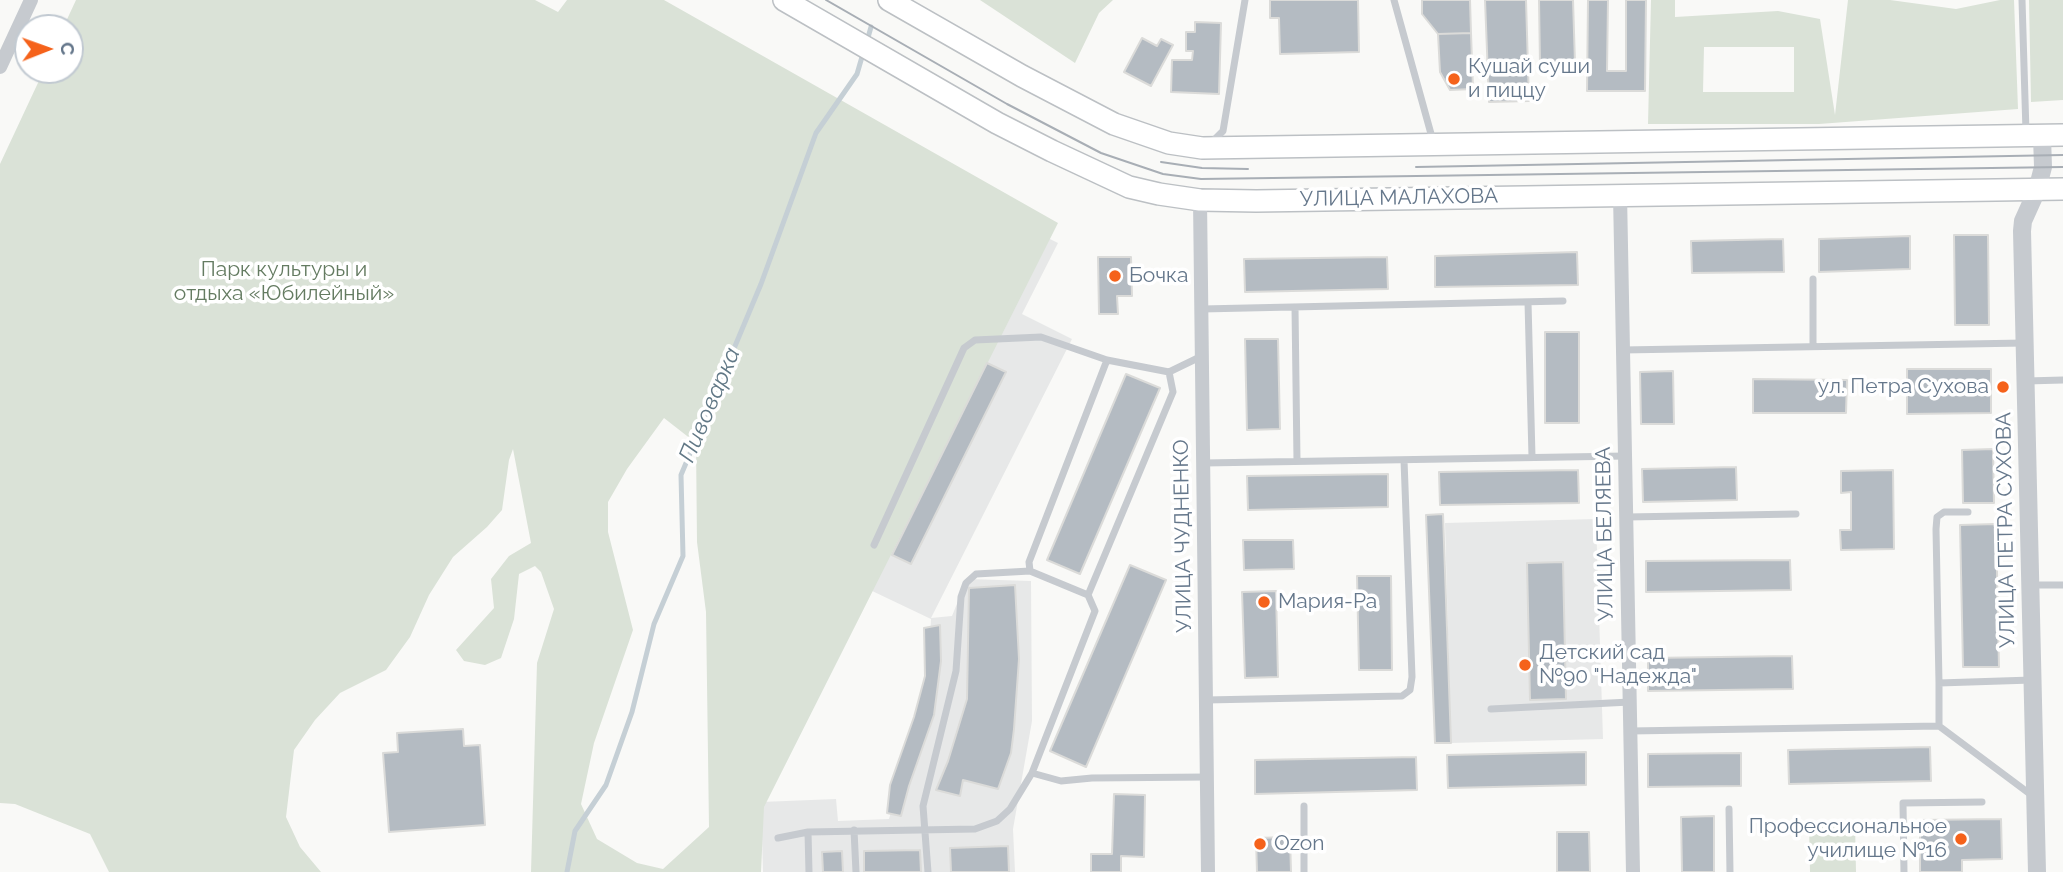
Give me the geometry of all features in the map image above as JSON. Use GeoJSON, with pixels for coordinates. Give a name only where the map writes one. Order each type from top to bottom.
{"type":"FeatureCollection","features":[{"type":"Feature","properties":{"kind":"main road","name":"УЛИЦА МАЛАХОВА"},"geometry":{"type":"LineString","coordinates":[[784,0],[998,123],[1092,172],[1129,187],[1159,194],[1200,200],[1255,201],[2063,189]]}},
{"type":"Feature","properties":{"kind":"main road"},"geometry":{"type":"LineString","coordinates":[[888,0],[1022,76],[1114,124],[1169,143],[1202,148],[2044,136]]}},
{"type":"Feature","properties":{"kind":"street"},"geometry":{"type":"LineString","coordinates":[[0,67],[31,0]]}},
{"type":"Feature","properties":{"kind":"street","name":"УЛИЦА ПЕТРА СУХОВА"},"geometry":{"type":"LineString","coordinates":[[2037,872],[2022,231],[2025,214],[2037,190],[2043,167],[2044,136]]}},
{"type":"Feature","properties":{"kind":"street","name":"УЛИЦА БЕЛЯЕВА"},"geometry":{"type":"LineString","coordinates":[[1620,194],[1633,872]]}},
{"type":"Feature","properties":{"kind":"street","name":"УЛИЦА ЧУДНЕНКО"},"geometry":{"type":"LineString","coordinates":[[1200,200],[1208,872]]}},
{"type":"Feature","properties":{"kind":"lane"},"geometry":{"type":"LineString","coordinates":[[1202,148],[1214,142],[1223,131],[1245,0]]}},
{"type":"Feature","properties":{"kind":"lane"},"geometry":{"type":"LineString","coordinates":[[1394,0],[1434,145]]}},
{"type":"Feature","properties":{"kind":"lane"},"geometry":{"type":"LineString","coordinates":[[2022,0],[2044,136]]}},
{"type":"Feature","properties":{"kind":"lane"},"geometry":{"type":"LineString","coordinates":[[1813,279],[1813,346]]}},
{"type":"Feature","properties":{"kind":"lane"},"geometry":{"type":"LineString","coordinates":[[1202,309],[1563,301]]}},
{"type":"Feature","properties":{"kind":"lane"},"geometry":{"type":"LineString","coordinates":[[1528,302],[1532,457]]}},
{"type":"Feature","properties":{"kind":"lane"},"geometry":{"type":"LineString","coordinates":[[1294,307],[1297,461]]}},
{"type":"Feature","properties":{"kind":"lane"},"geometry":{"type":"LineString","coordinates":[[874,545],[964,348],[975,340],[1041,337],[1107,360],[1169,373],[1202,356]]}},
{"type":"Feature","properties":{"kind":"lane"},"geometry":{"type":"LineString","coordinates":[[1623,350],[2024,343]]}},
{"type":"Feature","properties":{"kind":"lane"},"geometry":{"type":"LineString","coordinates":[[1030,571],[1029,562],[1107,360]]}},
{"type":"Feature","properties":{"kind":"lane"},"geometry":{"type":"LineString","coordinates":[[1087,595],[1173,392],[1169,373]]}},
{"type":"Feature","properties":{"kind":"lane"},"geometry":{"type":"LineString","coordinates":[[2025,381],[2063,380]]}},
{"type":"Feature","properties":{"kind":"lane"},"geometry":{"type":"LineString","coordinates":[[1203,463],[1625,456]]}},
{"type":"Feature","properties":{"kind":"lane"},"geometry":{"type":"LineString","coordinates":[[1206,700],[1402,696],[1410,690],[1412,677],[1404,460]]}},
{"type":"Feature","properties":{"kind":"lane"},"geometry":{"type":"LineString","coordinates":[[1939,726],[1937,517],[1944,512],[1968,512]]}},
{"type":"Feature","properties":{"kind":"lane"},"geometry":{"type":"LineString","coordinates":[[1626,517],[1796,514]]}},
{"type":"Feature","properties":{"kind":"lane"},"geometry":{"type":"LineString","coordinates":[[778,838],[808,832],[854,830],[925,829],[975,829],[997,821],[1010,809],[1032,773],[1095,611],[1087,595],[1030,571],[976,574],[966,583],[961,597],[956,671],[923,806],[925,829],[928,872]]}},
{"type":"Feature","properties":{"kind":"lane"},"geometry":{"type":"LineString","coordinates":[[2032,585],[2063,585]]}},
{"type":"Feature","properties":{"kind":"lane"},"geometry":{"type":"LineString","coordinates":[[1939,683],[2033,680]]}},
{"type":"Feature","properties":{"kind":"lane"},"geometry":{"type":"LineString","coordinates":[[1491,709],[1630,702]]}},
{"type":"Feature","properties":{"kind":"lane"},"geometry":{"type":"LineString","coordinates":[[1630,732],[1939,726],[2036,798]]}},
{"type":"Feature","properties":{"kind":"lane"},"geometry":{"type":"LineString","coordinates":[[1032,773],[1061,781],[1092,778],[1207,777]]}},
{"type":"Feature","properties":{"kind":"lane"},"geometry":{"type":"LineString","coordinates":[[1904,872],[1903,803],[1982,802]]}},
{"type":"Feature","properties":{"kind":"lane"},"geometry":{"type":"LineString","coordinates":[[1304,806],[1304,872]]}},
{"type":"Feature","properties":{"kind":"lane"},"geometry":{"type":"LineString","coordinates":[[1729,809],[1730,872]]}},
{"type":"Feature","properties":{"kind":"lane"},"geometry":{"type":"LineString","coordinates":[[854,830],[856,872]]}},
{"type":"Feature","properties":{"kind":"lane"},"geometry":{"type":"LineString","coordinates":[[808,832],[809,872]]}},
{"type":"Feature","properties":{"kind":"shaded area"},"geometry":{"type":"Polygon","coordinates":[[[994,211],[1058,243],[1022,314],[1072,339],[931,618],[952,616],[967,579],[1031,581],[1032,721],[1013,829],[1015,872],[763,872],[761,802],[836,799],[838,821],[889,819],[927,691],[931,619],[784,549],[994,211]]]}},
{"type":"Feature","properties":{"kind":"shaded area","name":"Детский сад №90 \"Надежда\""},"geometry":{"type":"Polygon","coordinates":[[[1596,519],[1603,739],[1451,743],[1445,523],[1596,519]]]}},
{"type":"Feature","properties":{"kind":"green space","name":"Парк культуры и отдыха «Юбилейный»"},"geometry":{"type":"Polygon","coordinates":[[[76,0],[535,0],[558,12],[567,0],[664,0],[1058,223],[764,807],[761,872],[531,872],[537,663],[554,609],[541,572],[535,566],[519,574],[514,619],[501,658],[485,665],[464,661],[456,650],[494,608],[491,579],[509,556],[531,543],[513,449],[502,510],[453,557],[429,595],[410,637],[386,670],[340,693],[315,720],[294,750],[286,817],[300,847],[321,872],[109,872],[90,834],[15,804],[0,803],[0,164],[37,84],[84,84],[84,14],[70,14],[76,0]],[[664,418],[627,469],[608,502],[608,532],[633,630],[594,743],[581,804],[597,839],[637,863],[663,869],[709,827],[706,612],[697,542],[696,443],[664,418]]]}},
{"type":"Feature","properties":{"kind":"green space"},"geometry":{"type":"Polygon","coordinates":[[[980,0],[1113,0],[1099,13],[1075,63],[980,0]]]}},
{"type":"Feature","properties":{"kind":"green space"},"geometry":{"type":"Polygon","coordinates":[[[1651,0],[1675,0],[1675,17],[1778,11],[1820,19],[1835,115],[1848,0],[1890,0],[1956,9],[2000,0],[2014,0],[2018,109],[1819,124],[1648,124],[1651,0]],[[1704,47],[1703,92],[1794,92],[1794,47],[1704,47]]]}},
{"type":"Feature","properties":{"kind":"green space"},"geometry":{"type":"Polygon","coordinates":[[[2029,0],[2063,0],[2063,100],[2031,102],[2029,0]]]}},
{"type":"Feature","properties":{"kind":"green space"},"geometry":{"type":"Polygon","coordinates":[[[1855,822],[1856,872],[1810,872],[1809,823],[1855,822]]]}},
{"type":"Feature","properties":{"kind":"building"},"geometry":{"type":"Polygon","coordinates":[[[1270,0],[1358,0],[1359,52],[1280,54],[1279,18],[1270,18],[1270,0]]]}},
{"type":"Feature","properties":{"kind":"building"},"geometry":{"type":"Polygon","coordinates":[[[1422,0],[1470,0],[1471,33],[1438,34],[1422,14],[1422,0]]]}},
{"type":"Feature","properties":{"kind":"building"},"geometry":{"type":"Polygon","coordinates":[[[1485,0],[1526,0],[1529,101],[1489,102],[1485,0]]]}},
{"type":"Feature","properties":{"kind":"building"},"geometry":{"type":"Polygon","coordinates":[[[1539,0],[1573,0],[1575,63],[1540,64],[1539,0]]]}},
{"type":"Feature","properties":{"kind":"building"},"geometry":{"type":"Polygon","coordinates":[[[1588,0],[1608,0],[1607,71],[1626,71],[1626,0],[1646,0],[1645,91],[1587,91],[1588,0]]]}},
{"type":"Feature","properties":{"kind":"building"},"geometry":{"type":"Polygon","coordinates":[[[1195,22],[1221,23],[1219,94],[1171,92],[1172,60],[1192,60],[1193,51],[1186,51],[1186,32],[1195,32],[1195,22]]]}},
{"type":"Feature","properties":{"kind":"building"},"geometry":{"type":"Polygon","coordinates":[[[1471,33],[1473,89],[1450,90],[1440,72],[1438,34],[1471,33]]]}},
{"type":"Feature","properties":{"kind":"building"},"geometry":{"type":"Polygon","coordinates":[[[1142,38],[1157,46],[1161,39],[1173,45],[1151,86],[1124,72],[1142,38]]]}},
{"type":"Feature","properties":{"kind":"building"},"geometry":{"type":"Polygon","coordinates":[[[1954,235],[1988,235],[1989,325],[1955,325],[1954,235]]]}},
{"type":"Feature","properties":{"kind":"building"},"geometry":{"type":"Polygon","coordinates":[[[1910,236],[1910,269],[1819,272],[1819,239],[1910,236]]]}},
{"type":"Feature","properties":{"kind":"building"},"geometry":{"type":"Polygon","coordinates":[[[1783,239],[1784,272],[1692,273],[1691,241],[1783,239]]]}},
{"type":"Feature","properties":{"kind":"building"},"geometry":{"type":"Polygon","coordinates":[[[1577,252],[1578,285],[1435,287],[1435,256],[1577,252]]]}},
{"type":"Feature","properties":{"kind":"building","name":"Бочка"},"geometry":{"type":"Polygon","coordinates":[[[1098,257],[1131,257],[1132,296],[1117,296],[1118,314],[1099,314],[1098,257]]]}},
{"type":"Feature","properties":{"kind":"building"},"geometry":{"type":"Polygon","coordinates":[[[1387,257],[1388,289],[1245,292],[1244,259],[1387,257]]]}},
{"type":"Feature","properties":{"kind":"building"},"geometry":{"type":"Polygon","coordinates":[[[1545,332],[1579,332],[1579,423],[1545,423],[1545,332]]]}},
{"type":"Feature","properties":{"kind":"building"},"geometry":{"type":"Polygon","coordinates":[[[1245,339],[1278,339],[1280,429],[1247,430],[1245,339]]]}},
{"type":"Feature","properties":{"kind":"building"},"geometry":{"type":"Polygon","coordinates":[[[987,363],[1006,372],[911,564],[892,555],[987,363]]]}},
{"type":"Feature","properties":{"kind":"building"},"geometry":{"type":"Polygon","coordinates":[[[1907,369],[1991,369],[1991,413],[1907,414],[1907,369]]]}},
{"type":"Feature","properties":{"kind":"building"},"geometry":{"type":"Polygon","coordinates":[[[1673,371],[1674,424],[1641,424],[1640,372],[1673,371]]]}},
{"type":"Feature","properties":{"kind":"building"},"geometry":{"type":"Polygon","coordinates":[[[1126,374],[1160,388],[1080,574],[1047,560],[1126,374]]]}},
{"type":"Feature","properties":{"kind":"building"},"geometry":{"type":"Polygon","coordinates":[[[1753,379],[1847,380],[1846,413],[1753,413],[1753,379]]]}},
{"type":"Feature","properties":{"kind":"building"},"geometry":{"type":"Polygon","coordinates":[[[1993,449],[1994,503],[1963,503],[1962,450],[1993,449]]]}},
{"type":"Feature","properties":{"kind":"building"},"geometry":{"type":"Polygon","coordinates":[[[1736,467],[1737,500],[1643,502],[1642,469],[1736,467]]]}},
{"type":"Feature","properties":{"kind":"building"},"geometry":{"type":"Polygon","coordinates":[[[1578,470],[1579,503],[1440,505],[1439,472],[1578,470]]]}},
{"type":"Feature","properties":{"kind":"building"},"geometry":{"type":"Polygon","coordinates":[[[1893,470],[1894,549],[1841,550],[1840,530],[1851,530],[1851,492],[1841,493],[1841,471],[1893,470]]]}},
{"type":"Feature","properties":{"kind":"building"},"geometry":{"type":"Polygon","coordinates":[[[1388,474],[1388,507],[1248,510],[1247,476],[1388,474]]]}},
{"type":"Feature","properties":{"kind":"building"},"geometry":{"type":"Polygon","coordinates":[[[1443,514],[1451,743],[1435,743],[1426,515],[1443,514]]]}},
{"type":"Feature","properties":{"kind":"building"},"geometry":{"type":"Polygon","coordinates":[[[1996,524],[1999,667],[1963,667],[1960,525],[1996,524]]]}},
{"type":"Feature","properties":{"kind":"building"},"geometry":{"type":"Polygon","coordinates":[[[1243,540],[1293,540],[1294,569],[1244,570],[1243,540]]]}},
{"type":"Feature","properties":{"kind":"building"},"geometry":{"type":"Polygon","coordinates":[[[1790,560],[1791,590],[1646,592],[1646,561],[1790,560]]]}},
{"type":"Feature","properties":{"kind":"building"},"geometry":{"type":"Polygon","coordinates":[[[1563,562],[1566,699],[1530,700],[1527,563],[1563,562]]]}},
{"type":"Feature","properties":{"kind":"building"},"geometry":{"type":"Polygon","coordinates":[[[1130,565],[1166,580],[1086,767],[1050,751],[1130,565]]]}},
{"type":"Feature","properties":{"kind":"building"},"geometry":{"type":"Polygon","coordinates":[[[1357,576],[1391,576],[1392,670],[1359,670],[1357,576]]]}},
{"type":"Feature","properties":{"kind":"building"},"geometry":{"type":"Polygon","coordinates":[[[1015,585],[1019,659],[1014,729],[1011,753],[998,789],[963,780],[960,796],[936,790],[967,699],[969,588],[1015,585]]]}},
{"type":"Feature","properties":{"kind":"building"},"geometry":{"type":"Polygon","coordinates":[[[1276,591],[1278,677],[1245,678],[1242,592],[1276,591]]]}},
{"type":"Feature","properties":{"kind":"building"},"geometry":{"type":"Polygon","coordinates":[[[940,625],[941,661],[934,715],[901,816],[887,813],[890,785],[925,676],[924,628],[940,625]]]}},
{"type":"Feature","properties":{"kind":"building"},"geometry":{"type":"Polygon","coordinates":[[[1792,656],[1793,689],[1648,691],[1648,658],[1792,656]]]}},
{"type":"Feature","properties":{"kind":"building"},"geometry":{"type":"Polygon","coordinates":[[[463,729],[464,746],[480,745],[485,825],[389,832],[383,753],[398,752],[397,733],[463,729]]]}},
{"type":"Feature","properties":{"kind":"building"},"geometry":{"type":"Polygon","coordinates":[[[1930,747],[1931,781],[1789,784],[1788,750],[1930,747]]]}},
{"type":"Feature","properties":{"kind":"building"},"geometry":{"type":"Polygon","coordinates":[[[1586,752],[1586,785],[1448,788],[1447,755],[1586,752]]]}},
{"type":"Feature","properties":{"kind":"building"},"geometry":{"type":"Polygon","coordinates":[[[1741,753],[1741,786],[1648,787],[1648,754],[1741,753]]]}},
{"type":"Feature","properties":{"kind":"building"},"geometry":{"type":"Polygon","coordinates":[[[1416,757],[1417,790],[1255,794],[1255,760],[1416,757]]]}},
{"type":"Feature","properties":{"kind":"building"},"geometry":{"type":"Polygon","coordinates":[[[1114,794],[1145,795],[1144,857],[1121,856],[1121,872],[1091,872],[1091,854],[1112,854],[1114,794]]]}},
{"type":"Feature","properties":{"kind":"building"},"geometry":{"type":"Polygon","coordinates":[[[1714,816],[1714,872],[1682,872],[1681,817],[1714,816]]]}},
{"type":"Feature","properties":{"kind":"building","name":"Профессиональное училище №16"},"geometry":{"type":"Polygon","coordinates":[[[2001,819],[2002,859],[1962,860],[1962,872],[1920,872],[1920,820],[2001,819]]]}},
{"type":"Feature","properties":{"kind":"building"},"geometry":{"type":"Polygon","coordinates":[[[1557,832],[1589,832],[1590,872],[1557,872],[1557,832]]]}},
{"type":"Feature","properties":{"kind":"building"},"geometry":{"type":"Polygon","coordinates":[[[1290,837],[1291,872],[1257,872],[1256,838],[1290,837]]]}},
{"type":"Feature","properties":{"kind":"building"},"geometry":{"type":"Polygon","coordinates":[[[1008,846],[1009,872],[951,872],[950,848],[1008,846]]]}},
{"type":"Feature","properties":{"kind":"building"},"geometry":{"type":"Polygon","coordinates":[[[920,850],[921,872],[864,872],[864,851],[920,850]]]}},
{"type":"Feature","properties":{"kind":"building"},"geometry":{"type":"Polygon","coordinates":[[[842,851],[843,872],[823,872],[822,852],[842,851]]]}},
{"type":"Feature","properties":{"kind":"waterway","name":"Пивоварка"},"geometry":{"type":"LineString","coordinates":[[867,41],[871,27]]}},
{"type":"Feature","properties":{"kind":"waterway","name":"Пивоварка"},"geometry":{"type":"LineString","coordinates":[[567,872],[575,831],[606,785],[632,712],[654,624],[683,556],[681,475],[761,284],[816,133],[857,74],[864,50]]}},
{"type":"Feature","properties":{"kind":"tram line"},"geometry":{"type":"LineString","coordinates":[[826,0],[1007,104],[1101,153],[1163,174],[1201,179],[2063,167]]}},
{"type":"Feature","properties":{"kind":"tram line"},"geometry":{"type":"LineString","coordinates":[[1416,167],[2063,155]]}},
{"type":"Feature","properties":{"kind":"tram line"},"geometry":{"type":"LineString","coordinates":[[1161,162],[1202,168],[1248,169]]}},
{"type":"Feature","properties":{"kind":"place","name":"Кушай суши и пиццу"},"geometry":{"type":"Point","coordinates":[1454,79]}},
{"type":"Feature","properties":{"kind":"place","name":"Бочка"},"geometry":{"type":"Point","coordinates":[1115,276]}},
{"type":"Feature","properties":{"kind":"place","name":"ул. Петра Сухова"},"geometry":{"type":"Point","coordinates":[2003,387]}},
{"type":"Feature","properties":{"kind":"place","name":"Мария-Ра"},"geometry":{"type":"Point","coordinates":[1264,602]}},
{"type":"Feature","properties":{"kind":"place","name":"Детский сад №90 \"Надежда\""},"geometry":{"type":"Point","coordinates":[1525,665]}},
{"type":"Feature","properties":{"kind":"place","name":"Профессиональное училище №16"},"geometry":{"type":"Point","coordinates":[1961,839]}},
{"type":"Feature","properties":{"kind":"place","name":"Ozon"},"geometry":{"type":"Point","coordinates":[1260,844]}}]}
